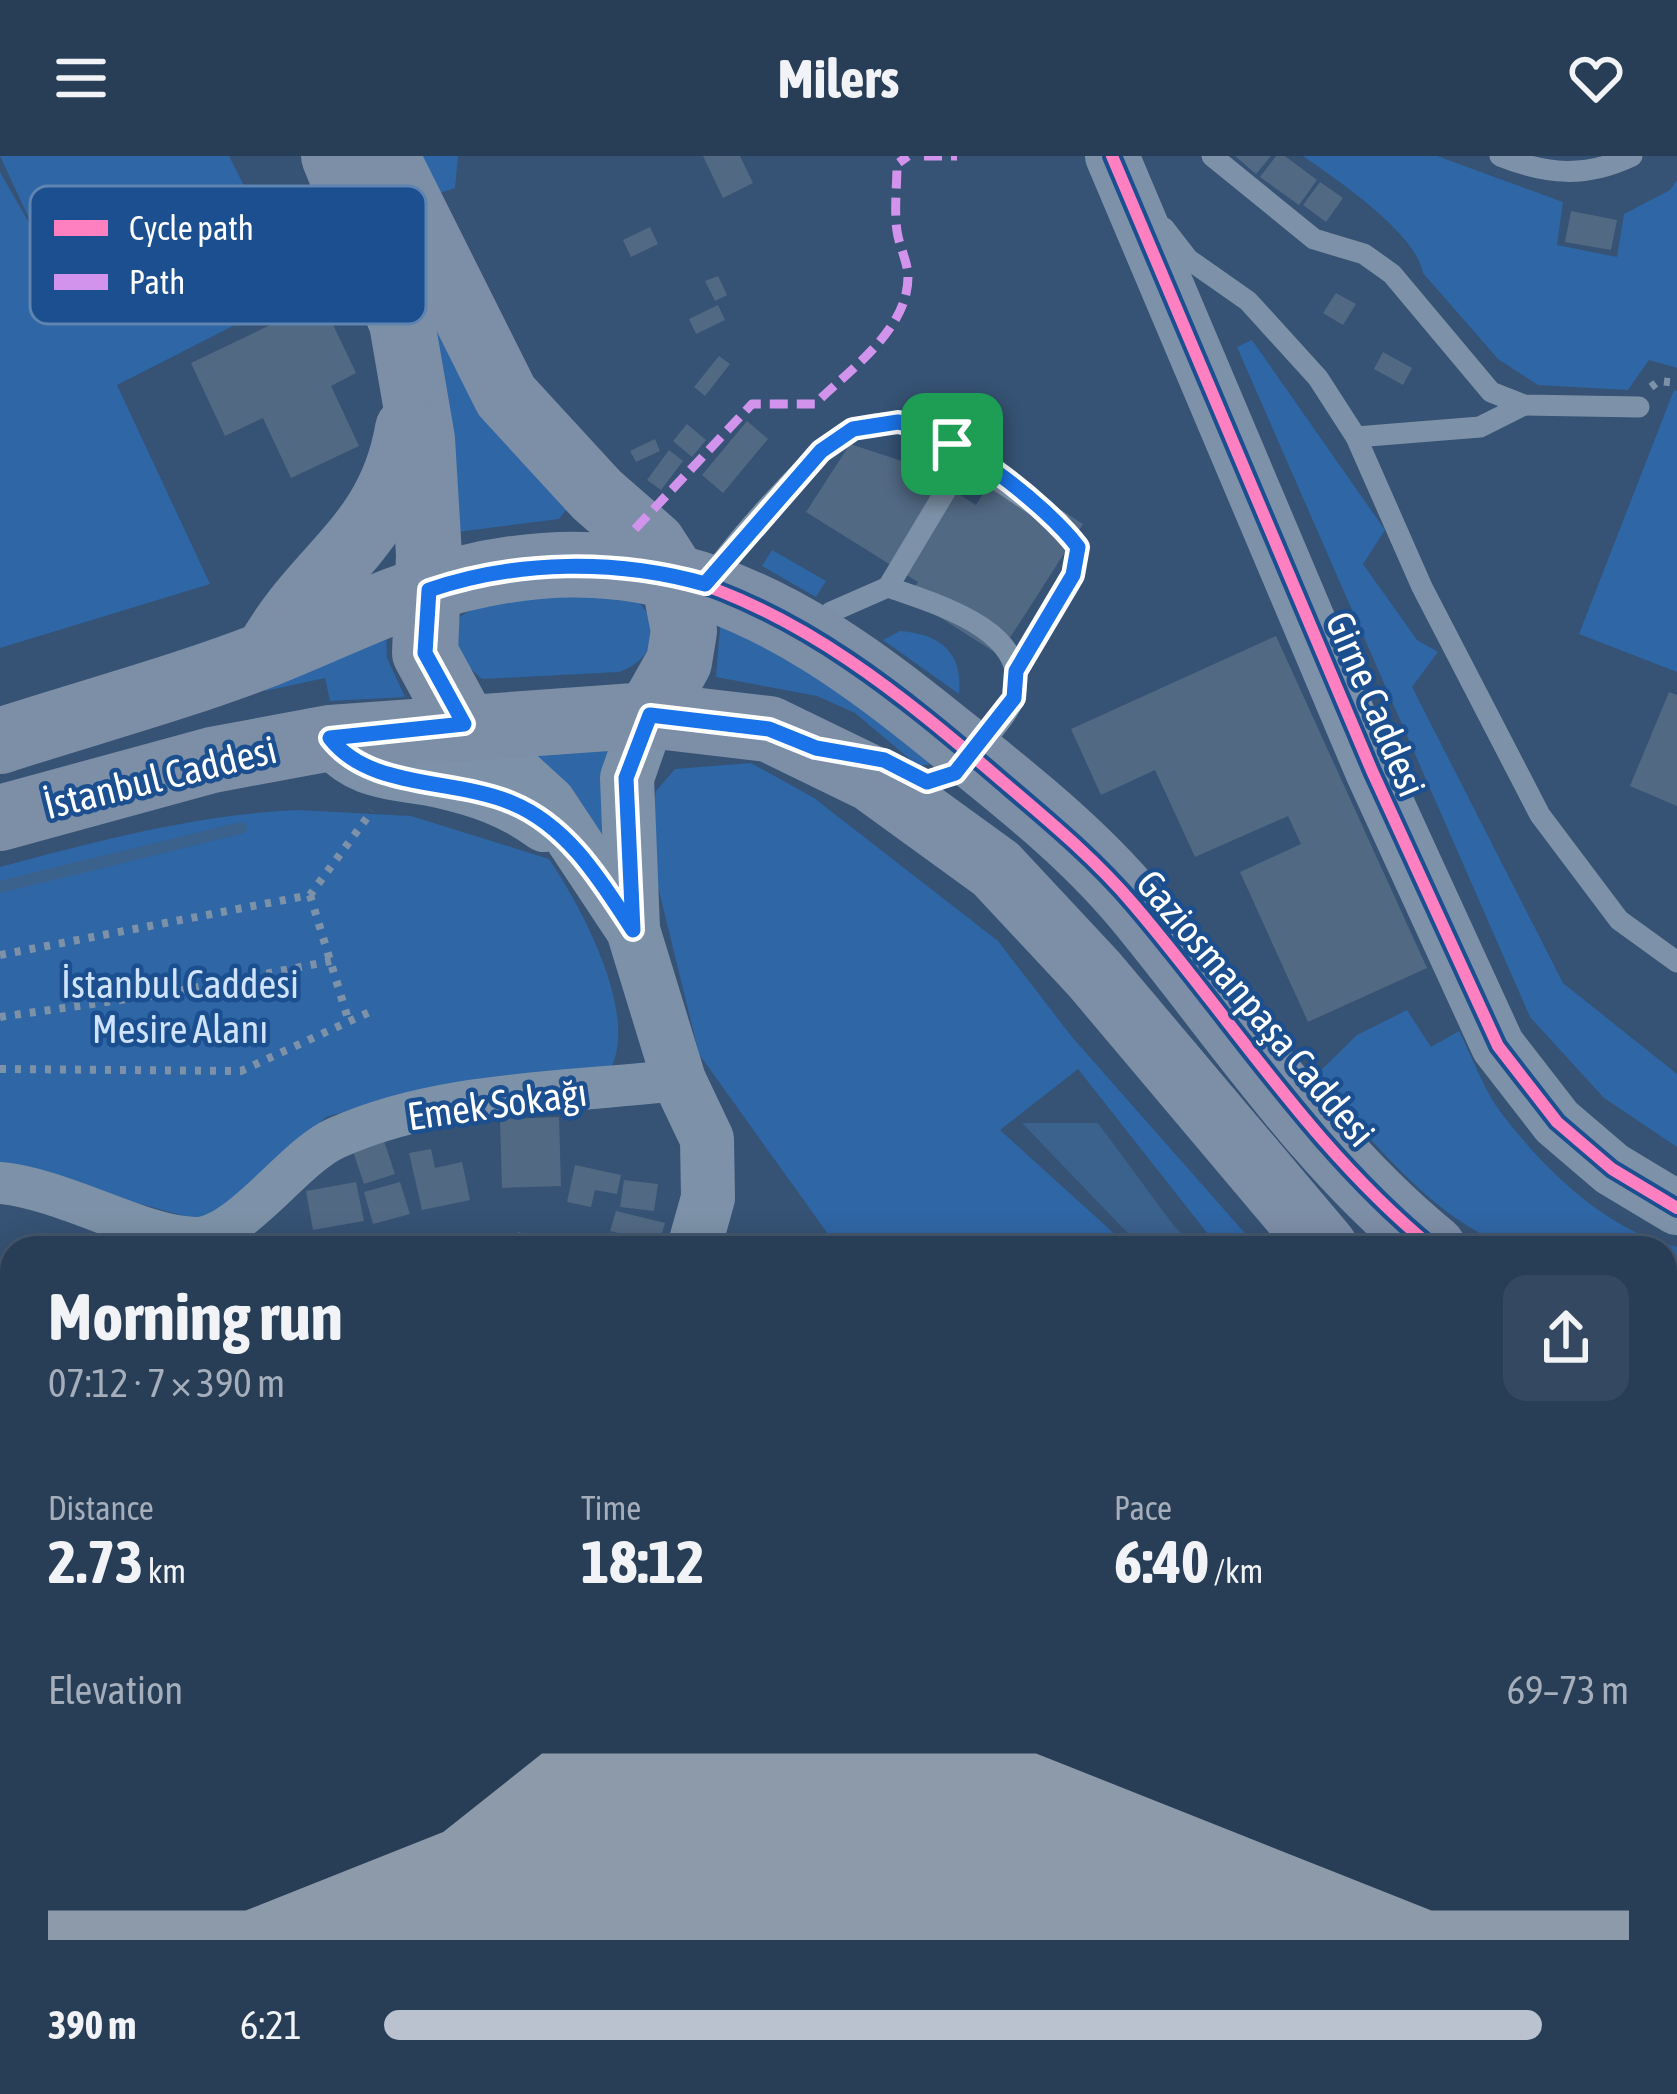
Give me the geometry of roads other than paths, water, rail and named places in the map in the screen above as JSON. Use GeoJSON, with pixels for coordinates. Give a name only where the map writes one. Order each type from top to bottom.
{"type":"FeatureCollection","features":[{"type":"Feature","properties":{"kind":"main road"},"geometry":{"type":"LineString","coordinates":[[334,156],[346,186]]}},
{"type":"Feature","properties":{"kind":"main road"},"geometry":{"type":"LineString","coordinates":[[386,156],[401,186]]}},
{"type":"Feature","properties":{"kind":"main road"},"geometry":{"type":"LineString","coordinates":[[426,236],[506,396],[596,495],[689,579],[679,662],[650,715],[769,729],[816,748],[939,824],[996,869],[1094,974],[1315,1236]]}},
{"type":"Feature","properties":{"kind":"main road"},"geometry":{"type":"LineString","coordinates":[[402,324],[414,390],[429,590],[425,653],[464,724]]}},
{"type":"Feature","properties":{"kind":"main road"},"geometry":{"type":"LineString","coordinates":[[267,654],[285,622],[357,546],[383,506],[402,461],[414,390]]}},
{"type":"Feature","properties":{"kind":"main road","name":"İstanbul Caddesi"},"geometry":{"type":"LineString","coordinates":[[0,741],[267,654],[429,590],[521,568],[590,567],[689,579]]}},
{"type":"Feature","properties":{"kind":"main road","name":"Gaziosmanpaşa Caddesi"},"geometry":{"type":"LineString","coordinates":[[689,579],[815,634],[973,756],[1092,859],[1332,1151],[1418,1236]]}},
{"type":"Feature","properties":{"kind":"main road","name":"İstanbul Caddesi"},"geometry":{"type":"LineString","coordinates":[[0,818],[212,760],[330,738],[464,724],[650,715]]}},
{"type":"Feature","properties":{"kind":"main road"},"geometry":{"type":"LineString","coordinates":[[816,748],[884,760],[927,782],[955,773],[973,756]]}},
{"type":"Feature","properties":{"kind":"street","name":"Girne Caddesi"},"geometry":{"type":"LineString","coordinates":[[1113,158],[1372,771],[1498,1046],[1557,1122],[1612,1169],[1677,1208]]}},
{"type":"Feature","properties":{"kind":"street"},"geometry":{"type":"LineString","coordinates":[[650,715],[626,778],[633,930],[680,1080],[706,1139],[710,1169],[696,1236]]}},
{"type":"Feature","properties":{"kind":"street"},"geometry":{"type":"LineString","coordinates":[[464,724],[549,802],[633,930]]}},
{"type":"Feature","properties":{"kind":"street"},"geometry":{"type":"LineString","coordinates":[[330,738],[345,758],[516,804],[579,850]]}},
{"type":"Feature","properties":{"kind":"street","name":"Emek Sokağı"},"geometry":{"type":"LineString","coordinates":[[202,1236],[227,1227],[331,1140],[370,1125],[422,1109],[680,1080]]}},
{"type":"Feature","properties":{"kind":"street","name":"Emek Sokağı"},"geometry":{"type":"LineString","coordinates":[[0,1183],[48,1190],[190,1236]]}},
{"type":"Feature","properties":{"kind":"lane"},"geometry":{"type":"LineString","coordinates":[[1212,156],[1314,238],[1379,264],[1491,392],[1524,405],[1639,407]]}},
{"type":"Feature","properties":{"kind":"lane"},"geometry":{"type":"LineString","coordinates":[[1500,156],[1548,171],[1583,174],[1632,156]]}},
{"type":"Feature","properties":{"kind":"lane"},"geometry":{"type":"LineString","coordinates":[[1113,158],[1188,259],[1248,301],[1318,378],[1356,437],[1422,587],[1540,814],[1618,920],[1677,962]]}},
{"type":"Feature","properties":{"kind":"lane"},"geometry":{"type":"LineString","coordinates":[[1356,437],[1480,428],[1524,405]]}},
{"type":"Feature","properties":{"kind":"lane"},"geometry":{"type":"LineString","coordinates":[[689,579],[821,451],[853,429],[898,422],[916,425],[967,455],[1058,520],[1078,547],[1073,575],[1016,671],[1014,698],[973,756]]}},
{"type":"Feature","properties":{"kind":"lane"},"geometry":{"type":"LineString","coordinates":[[815,634],[831,612],[888,587],[967,455]]}},
{"type":"Feature","properties":{"kind":"lane"},"geometry":{"type":"LineString","coordinates":[[888,587],[980,626],[1001,643],[1016,671]]}},
{"type":"Feature","properties":{"kind":"waterway"},"geometry":{"type":"LineString","coordinates":[[0,887],[241,828]]}},
{"type":"Feature","properties":{"kind":"park label","name":"İstanbul Caddesi Mesire Alanı"},"geometry":{"type":"Point","coordinates":[180,1006]}}]}
